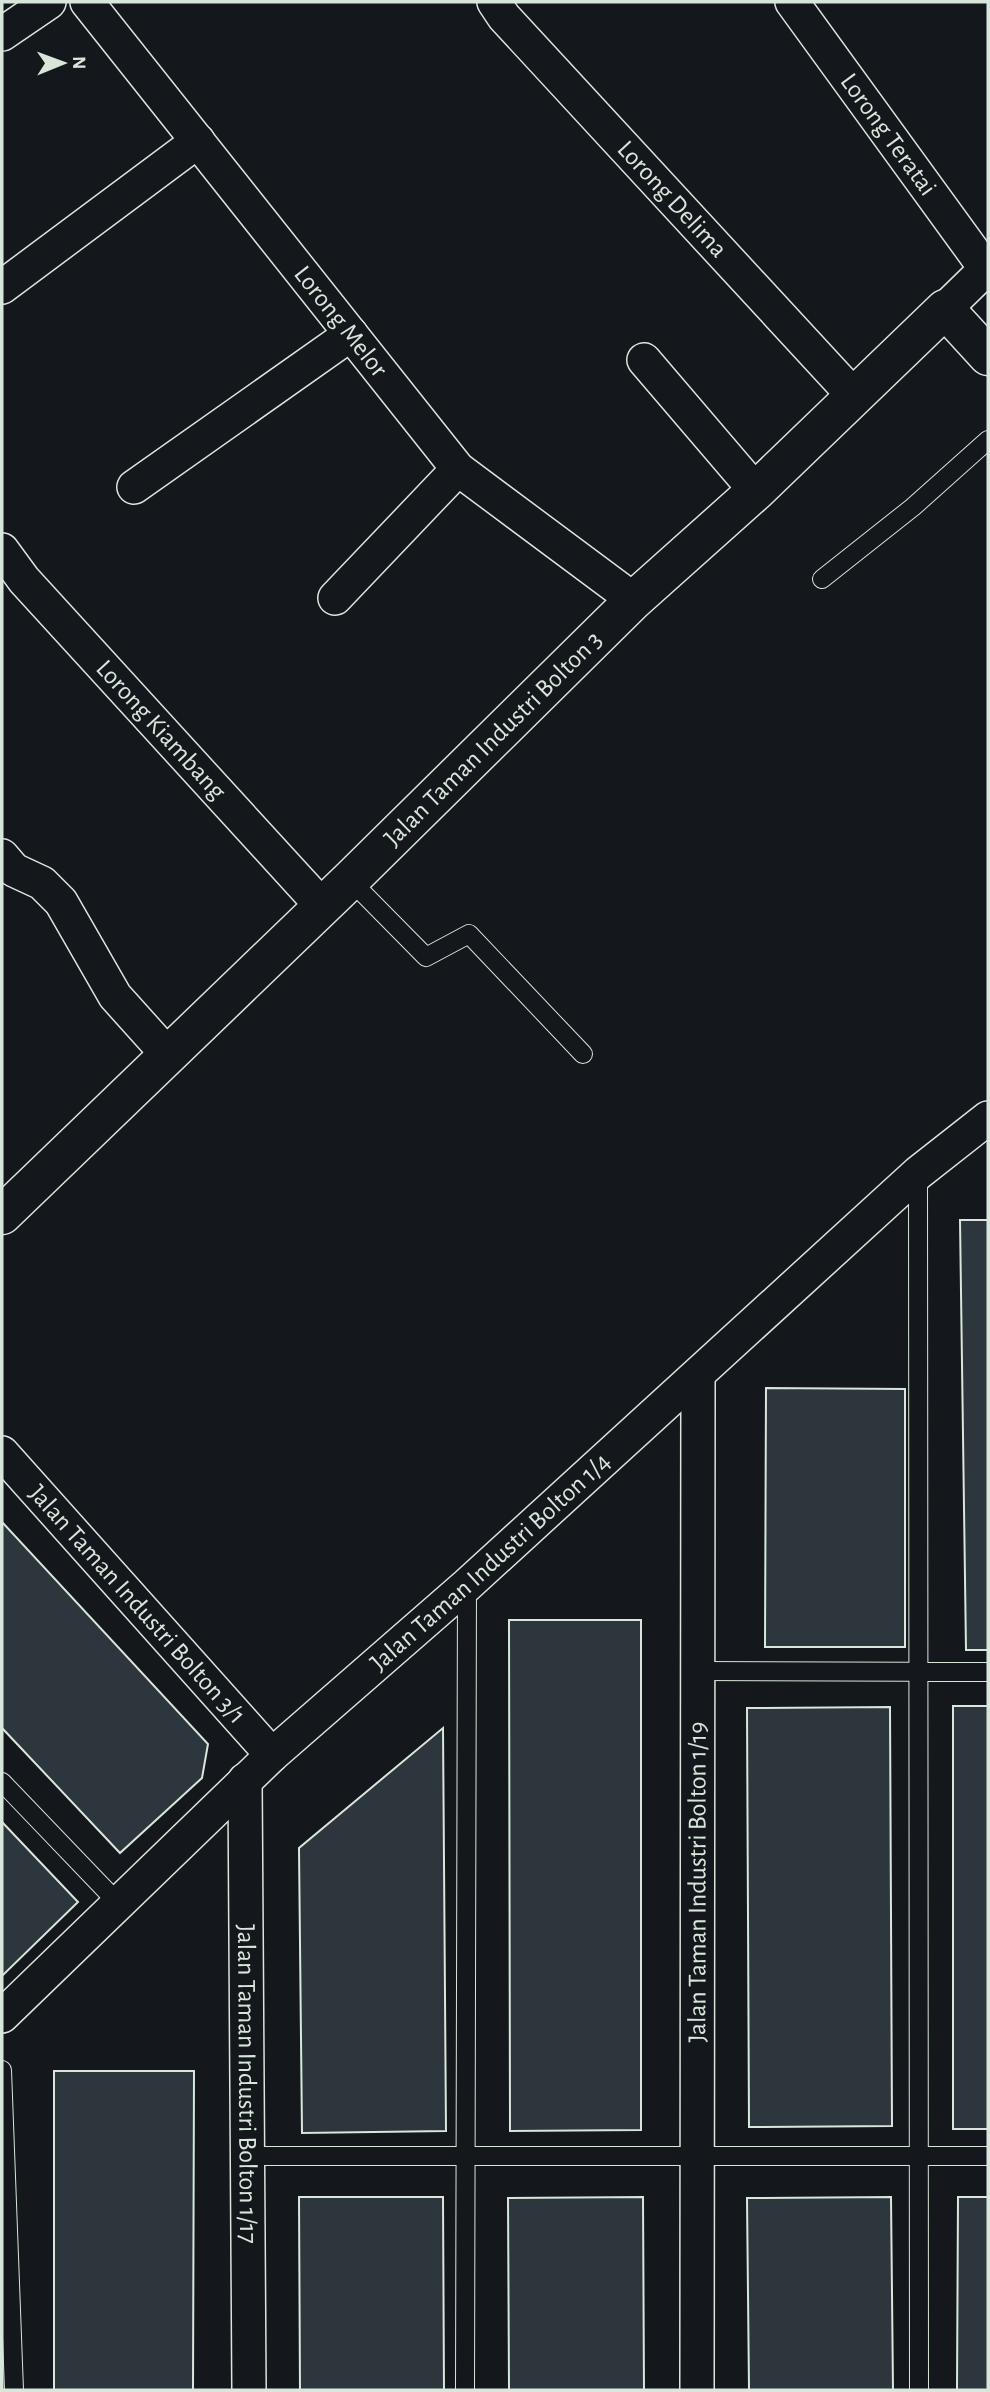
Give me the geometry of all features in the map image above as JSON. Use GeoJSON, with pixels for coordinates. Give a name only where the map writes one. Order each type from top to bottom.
{"type":"FeatureCollection","features":[{"type":"Feature","properties":{"kind":"street"},"geometry":{"type":"LineString","coordinates":[[2,34],[49,2]]}},
{"type":"Feature","properties":{"kind":"street","name":"Lorong Melor"},"geometry":{"type":"LineString","coordinates":[[88,2],[458,469],[634,600]]}},
{"type":"Feature","properties":{"kind":"street","name":"Lorong Delima"},"geometry":{"type":"LineString","coordinates":[[494,2],[504,17],[853,396]]}},
{"type":"Feature","properties":{"kind":"street","name":"Lorong Teratai"},"geometry":{"type":"LineString","coordinates":[[792,2],[987,268]]}},
{"type":"Feature","properties":{"kind":"street"},"geometry":{"type":"LineString","coordinates":[[2,287],[198,141]]}},
{"type":"Feature","properties":{"kind":"street","name":"Jalan Taman Industri Bolton 3"},"geometry":{"type":"LineString","coordinates":[[2,1215],[350,880],[634,600],[755,491],[987,268]]}},
{"type":"Feature","properties":{"kind":"street"},"geometry":{"type":"LineString","coordinates":[[945,309],[988,356]]}},
{"type":"Feature","properties":{"kind":"street"},"geometry":{"type":"LineString","coordinates":[[134,487],[351,334]]}},
{"type":"Feature","properties":{"kind":"street"},"geometry":{"type":"LineString","coordinates":[[644,360],[755,491]]}},
{"type":"Feature","properties":{"kind":"street"},"geometry":{"type":"LineString","coordinates":[[335,598],[458,469]]}},
{"type":"Feature","properties":{"kind":"street","name":"Lorong Kiambang"},"geometry":{"type":"LineString","coordinates":[[2,550],[24,580],[322,906]]}},
{"type":"Feature","properties":{"kind":"street"},"geometry":{"type":"LineString","coordinates":[[2,856],[14,870],[42,883],[61,902],[115,996],[168,1055]]}},
{"type":"Feature","properties":{"kind":"street","name":"Jalan Taman Industri Bolton 1/4"},"geometry":{"type":"LineString","coordinates":[[2,2016],[272,1755],[467,1585],[918,1174],[988,1118]]}},
{"type":"Feature","properties":{"kind":"street","name":"Jalan Taman Industri Bolton 1/19"},"geometry":{"type":"LineString","coordinates":[[697,2390],[698,1376]]}},
{"type":"Feature","properties":{"kind":"street","name":"Jalan Taman Industri Bolton 3/1"},"geometry":{"type":"LineString","coordinates":[[2,1453],[272,1755]]}},
{"type":"Feature","properties":{"kind":"street","name":"Jalan Taman Industri Bolton 1/17"},"geometry":{"type":"LineString","coordinates":[[245,1780],[249,2390]]}},
{"type":"Feature","properties":{"kind":"lane"},"geometry":{"type":"LineString","coordinates":[[822,579],[913,507],[988,440]]}},
{"type":"Feature","properties":{"kind":"lane"},"geometry":{"type":"LineString","coordinates":[[350,880],[426,957],[469,934],[583,1054]]}},
{"type":"Feature","properties":{"kind":"lane"},"geometry":{"type":"LineString","coordinates":[[918,1174],[919,2390]]}},
{"type":"Feature","properties":{"kind":"lane"},"geometry":{"type":"LineString","coordinates":[[465,2390],[467,1585]]}},
{"type":"Feature","properties":{"kind":"lane"},"geometry":{"type":"LineString","coordinates":[[697,1671],[988,1672]]}},
{"type":"Feature","properties":{"kind":"lane"},"geometry":{"type":"LineString","coordinates":[[2,1782],[118,1903]]}},
{"type":"Feature","properties":{"kind":"lane"},"geometry":{"type":"LineString","coordinates":[[2,2070],[14,2390]]}},
{"type":"Feature","properties":{"kind":"lane"},"geometry":{"type":"LineString","coordinates":[[248,2156],[988,2156]]}},
{"type":"Feature","properties":{"kind":"building"},"geometry":{"type":"Polygon","coordinates":[[[960,1220],[988,1220],[988,1650],[966,1650],[960,1220]]]}},
{"type":"Feature","properties":{"kind":"building"},"geometry":{"type":"Polygon","coordinates":[[[766,1388],[905,1389],[905,1647],[765,1647],[766,1388]]]}},
{"type":"Feature","properties":{"kind":"building"},"geometry":{"type":"Polygon","coordinates":[[[2,1522],[208,1744],[202,1778],[120,1853],[2,1728],[2,1522]]]}},
{"type":"Feature","properties":{"kind":"building"},"geometry":{"type":"Polygon","coordinates":[[[509,1620],[641,1620],[641,2130],[510,2131],[509,1620]]]}},
{"type":"Feature","properties":{"kind":"building"},"geometry":{"type":"Polygon","coordinates":[[[953,1706],[988,1706],[988,2129],[953,2129],[953,1706]]]}},
{"type":"Feature","properties":{"kind":"building"},"geometry":{"type":"Polygon","coordinates":[[[890,1707],[892,2126],[749,2127],[747,1708],[890,1707]]]}},
{"type":"Feature","properties":{"kind":"building"},"geometry":{"type":"Polygon","coordinates":[[[443,1728],[446,2131],[302,2133],[299,1848],[443,1728]]]}},
{"type":"Feature","properties":{"kind":"building"},"geometry":{"type":"Polygon","coordinates":[[[2,1822],[78,1902],[2,1976],[2,1822]]]}},
{"type":"Feature","properties":{"kind":"building"},"geometry":{"type":"Polygon","coordinates":[[[54,2071],[194,2071],[193,2390],[54,2390],[54,2071]]]}},
{"type":"Feature","properties":{"kind":"building"},"geometry":{"type":"Polygon","coordinates":[[[299,2197],[443,2197],[444,2390],[300,2390],[299,2197]]]}},
{"type":"Feature","properties":{"kind":"building"},"geometry":{"type":"Polygon","coordinates":[[[643,2197],[644,2390],[509,2390],[508,2198],[643,2197]]]}},
{"type":"Feature","properties":{"kind":"building"},"geometry":{"type":"Polygon","coordinates":[[[891,2197],[893,2390],[749,2390],[747,2198],[891,2197]]]}},
{"type":"Feature","properties":{"kind":"building"},"geometry":{"type":"Polygon","coordinates":[[[958,2197],[988,2197],[988,2390],[957,2390],[958,2197]]]}}]}
